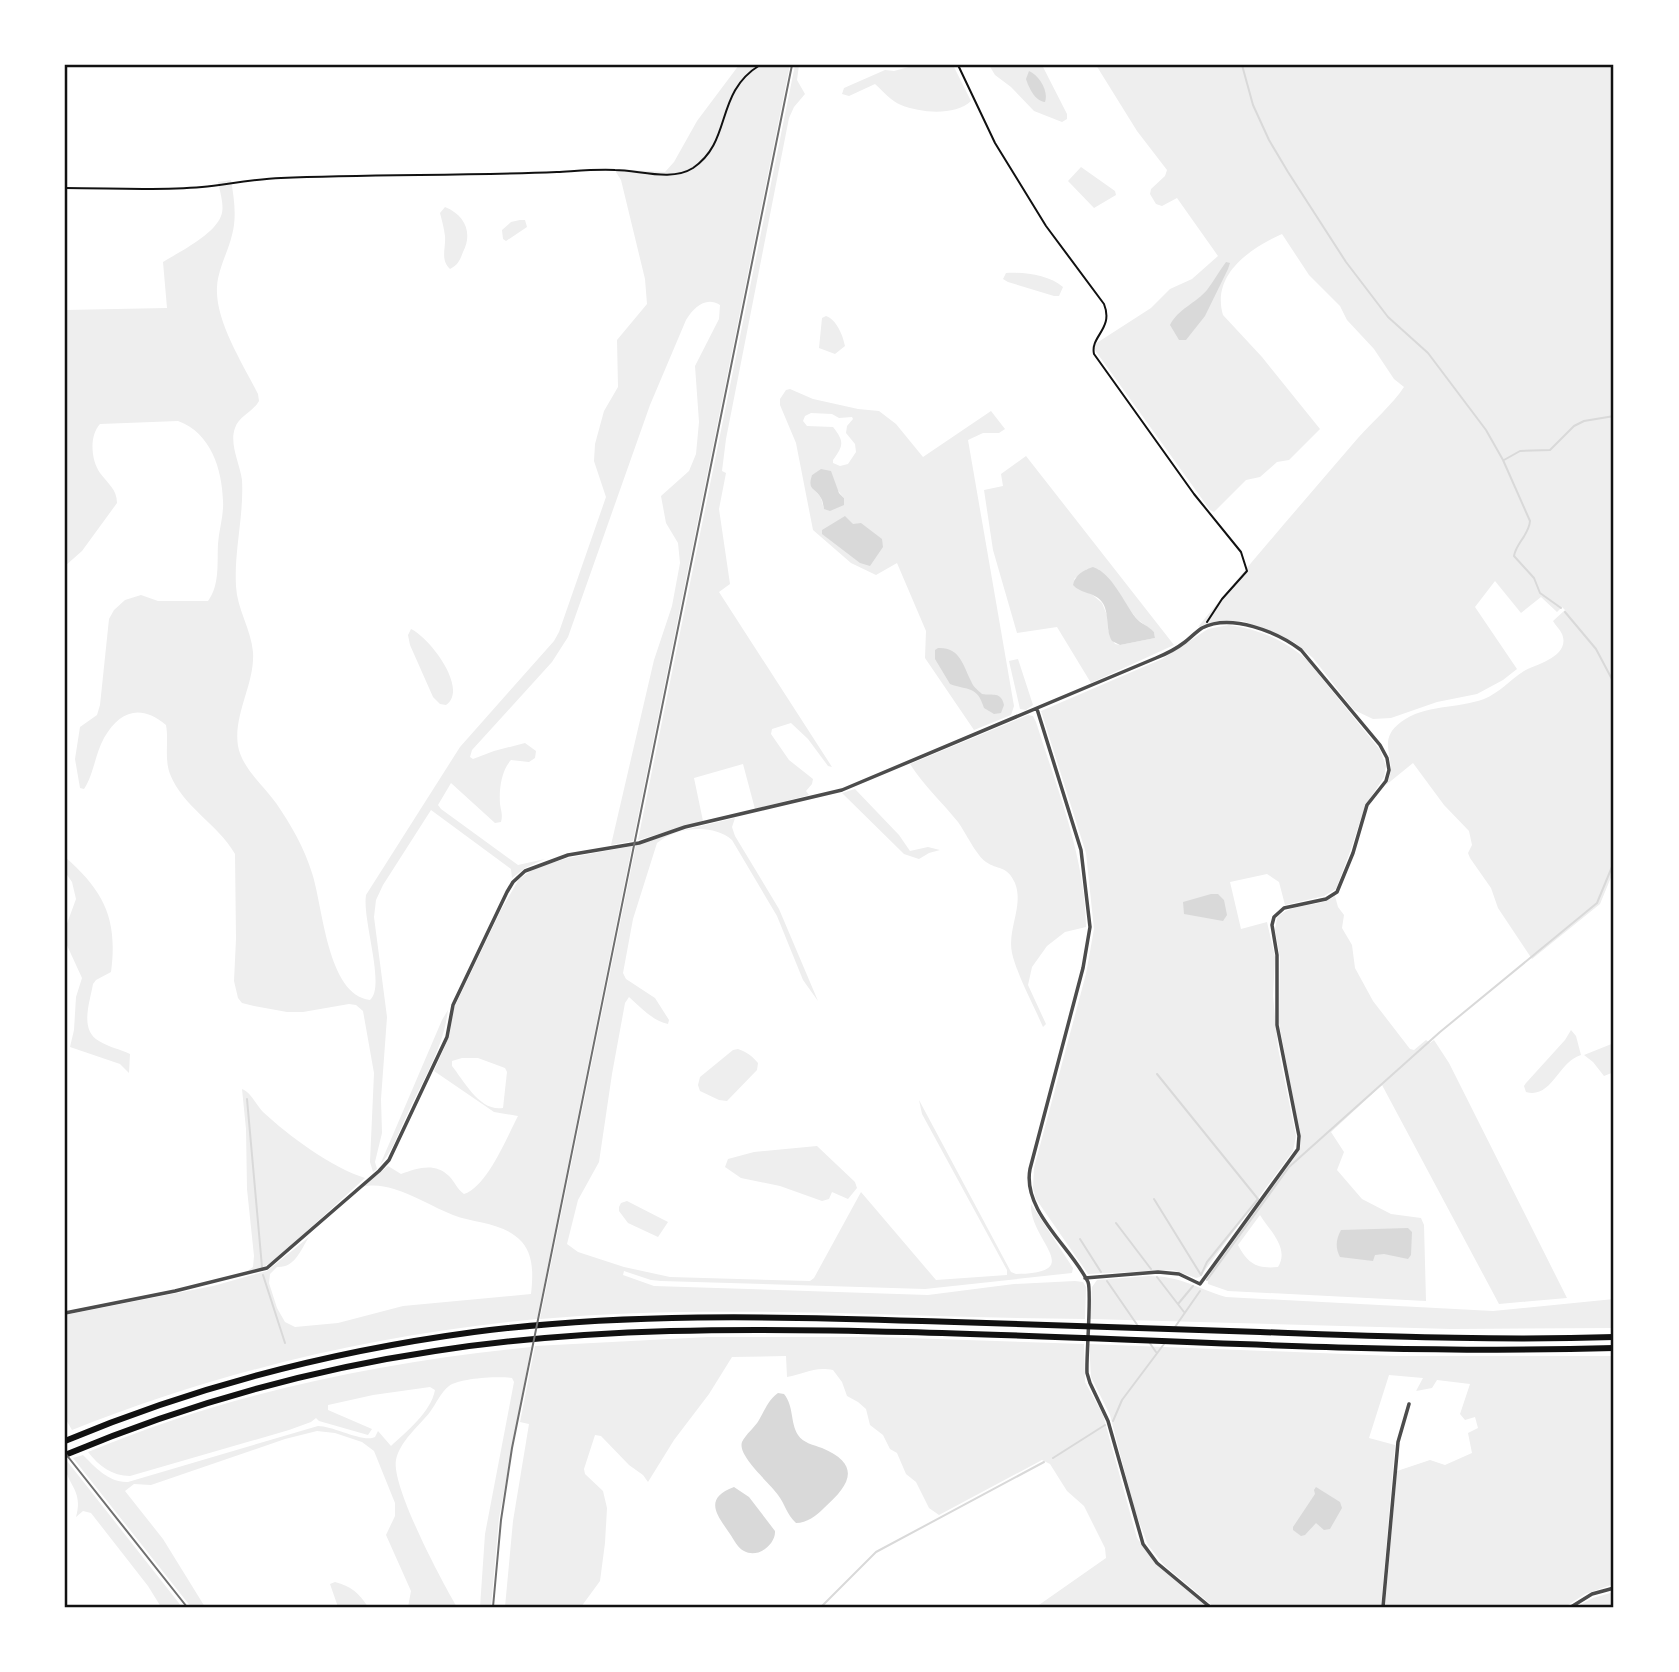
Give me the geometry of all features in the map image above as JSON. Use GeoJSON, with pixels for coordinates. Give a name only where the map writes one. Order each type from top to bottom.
{"type":"FeatureCollection","features":[{"type":"Feature","properties":{"kind":"highway"},"geometry":{"type":"LineString","coordinates":[[65,1441],[197,1392],[283,1368],[407,1342],[528,1326],[750,1318],[1476,1338],[1614,1335]]}},
{"type":"Feature","properties":{"kind":"highway"},"geometry":{"type":"LineString","coordinates":[[65,1455],[159,1419],[235,1394],[322,1372],[436,1351],[550,1338],[762,1330],[1451,1349],[1614,1350]]}},
{"type":"Feature","properties":{"kind":"street"},"geometry":{"type":"LineString","coordinates":[[65,1313],[175,1292],[262,1271],[281,1258],[379,1171],[394,1151],[432,1072],[447,1037],[453,1005],[495,916],[513,882],[525,871],[568,855],[639,843],[685,827],[842,790],[1167,653],[1202,628],[1223,623],[1247,626],[1293,644],[1301,650],[1380,745],[1389,764],[1388,775],[1367,805],[1353,853],[1337,892],[1325,899],[1284,908],[1274,916],[1272,925],[1277,955],[1277,1025],[1299,1136],[1295,1154],[1200,1284],[1180,1274],[1158,1272],[1085,1278]]}},
{"type":"Feature","properties":{"kind":"street"},"geometry":{"type":"LineString","coordinates":[[1037,709],[1081,850],[1090,927],[1083,968],[1030,1169],[1029,1186],[1036,1207],[1085,1278],[1089,1288],[1087,1373],[1108,1421],[1141,1539],[1157,1563],[1210,1607]]}},
{"type":"Feature","properties":{"kind":"street"},"geometry":{"type":"LineString","coordinates":[[1382,1607],[1398,1442],[1409,1404]]}},
{"type":"Feature","properties":{"kind":"street"},"geometry":{"type":"LineString","coordinates":[[1571,1607],[1586,1597],[1614,1588]]}},
{"type":"Feature","properties":{"kind":"path"},"geometry":{"type":"LineString","coordinates":[[65,188],[156,189],[204,187],[279,178],[614,170],[675,174],[694,167],[712,149],[718,140],[721,122],[731,97],[746,74],[760,65]]}},
{"type":"Feature","properties":{"kind":"path"},"geometry":{"type":"LineString","coordinates":[[958,65],[995,143],[1046,226],[1104,304],[1107,311],[1106,324],[1093,346],[1094,355],[1194,494],[1244,557],[1247,571],[1222,599],[1202,628]]}},
{"type":"Feature","properties":{"kind":"shaded area"},"geometry":{"type":"Polygon","coordinates":[[[739,65],[790,65],[633,841],[611,845],[654,660],[672,606],[680,563],[678,543],[666,523],[661,496],[689,471],[696,454],[699,422],[695,366],[719,319],[720,305],[710,302],[697,307],[686,320],[650,405],[568,637],[552,662],[472,750],[470,757],[473,759],[525,743],[536,751],[535,758],[529,762],[511,760],[505,770],[500,793],[501,822],[495,823],[451,783],[438,805],[518,865],[545,859],[525,868],[512,878],[511,869],[431,810],[376,900],[374,917],[387,1017],[381,1099],[382,1133],[375,1162],[377,1169],[373,1172],[370,1162],[374,1073],[363,1011],[356,1005],[349,1004],[287,1012],[242,1003],[238,998],[234,981],[235,854],[176,786],[168,768],[166,725],[157,718],[140,713],[132,713],[117,721],[101,744],[84,789],[80,788],[75,759],[80,727],[97,715],[100,705],[109,619],[125,600],[141,595],[158,601],[208,601],[216,581],[223,501],[220,477],[212,453],[199,434],[189,427],[178,421],[100,424],[94,435],[93,455],[100,473],[114,490],[117,503],[82,551],[65,566],[65,310],[167,308],[163,262],[195,242],[217,223],[222,208],[218,182],[231,180],[234,228],[218,280],[218,300],[225,328],[259,401],[240,420],[233,434],[242,480],[236,586],[253,652],[251,676],[237,734],[238,746],[244,762],[282,811],[297,836],[312,873],[329,947],[344,983],[356,994],[370,1000],[376,981],[366,895],[460,747],[554,641],[606,497],[594,461],[595,444],[604,411],[618,387],[617,340],[647,304],[645,279],[621,180],[614,169],[665,172],[674,162],[697,121],[739,65]]]}},
{"type":"Feature","properties":{"kind":"shaded area"},"geometry":{"type":"Polygon","coordinates":[[[795,65],[799,65],[797,80],[805,94],[789,118],[726,439],[722,471],[726,473],[719,509],[730,584],[719,592],[832,767],[828,766],[808,739],[791,723],[772,729],[771,734],[789,760],[813,779],[806,791],[809,795],[755,809],[743,764],[694,778],[703,821],[638,840],[795,65]]]}},
{"type":"Feature","properties":{"kind":"shaded area"},"geometry":{"type":"Polygon","coordinates":[[[916,65],[953,65],[971,101],[956,109],[938,112],[909,108],[897,103],[875,84],[849,96],[842,94],[844,88],[885,70],[894,71],[916,65]]]}},
{"type":"Feature","properties":{"kind":"shaded area"},"geometry":{"type":"Polygon","coordinates":[[[989,65],[1042,65],[1067,114],[1067,119],[1062,122],[1034,111],[995,75],[989,65]]]}},
{"type":"Feature","properties":{"kind":"shaded area"},"geometry":{"type":"Polygon","coordinates":[[[1096,65],[1614,65],[1614,870],[1600,904],[1532,959],[1498,908],[1491,888],[1470,858],[1468,853],[1472,845],[1469,831],[1444,805],[1413,763],[1386,785],[1391,768],[1388,745],[1393,730],[1410,716],[1431,709],[1484,699],[1524,671],[1557,654],[1563,642],[1561,632],[1553,621],[1565,610],[1562,607],[1557,612],[1541,597],[1521,613],[1495,581],[1475,607],[1517,669],[1477,694],[1437,702],[1391,718],[1373,719],[1354,710],[1313,658],[1294,642],[1243,621],[1218,621],[1198,627],[1404,387],[1394,379],[1374,349],[1347,320],[1340,306],[1309,275],[1282,234],[1258,247],[1236,264],[1228,275],[1221,300],[1223,315],[1262,357],[1320,429],[1289,460],[1277,462],[1260,477],[1246,480],[1214,512],[1210,510],[1092,346],[1151,308],[1170,289],[1192,279],[1218,256],[1177,198],[1162,206],[1156,204],[1150,194],[1151,189],[1165,176],[1167,170],[1137,131],[1096,65]]]}},
{"type":"Feature","properties":{"kind":"shaded area"},"geometry":{"type":"Polygon","coordinates":[[[1029,71],[1042,84],[1046,93],[1045,102],[1035,97],[1031,90],[1026,79],[1029,71]]]}},
{"type":"Feature","properties":{"kind":"shaded area"},"geometry":{"type":"Polygon","coordinates":[[[1081,167],[1115,191],[1116,195],[1094,208],[1068,181],[1081,167]]]}},
{"type":"Feature","properties":{"kind":"shaded area"},"geometry":{"type":"Polygon","coordinates":[[[445,207],[458,215],[467,232],[461,257],[450,269],[444,258],[445,236],[440,213],[445,207]]]}},
{"type":"Feature","properties":{"kind":"shaded area"},"geometry":{"type":"Polygon","coordinates":[[[525,220],[527,227],[506,241],[503,239],[502,230],[511,222],[525,220]]]}},
{"type":"Feature","properties":{"kind":"shaded area"},"geometry":{"type":"Polygon","coordinates":[[[1226,262],[1230,263],[1228,269],[1205,316],[1186,340],[1179,340],[1170,325],[1207,290],[1226,262]]]}},
{"type":"Feature","properties":{"kind":"shaded area"},"geometry":{"type":"Polygon","coordinates":[[[1006,273],[1036,275],[1063,287],[1059,296],[1054,296],[1008,282],[1003,279],[1006,273]]]}},
{"type":"Feature","properties":{"kind":"shaded area"},"geometry":{"type":"Polygon","coordinates":[[[826,316],[836,324],[845,346],[835,354],[819,348],[822,318],[826,316]]]}},
{"type":"Feature","properties":{"kind":"shaded area"},"geometry":{"type":"Polygon","coordinates":[[[790,389],[813,399],[879,411],[896,424],[923,457],[991,411],[1005,429],[999,433],[983,433],[968,440],[1014,706],[1011,715],[974,730],[925,658],[926,631],[897,563],[876,575],[851,563],[813,530],[796,443],[780,405],[780,399],[786,390],[790,389]],[[811,413],[805,416],[803,421],[807,426],[833,427],[841,440],[841,447],[833,463],[840,466],[848,464],[856,452],[855,444],[846,433],[852,417],[839,418],[832,414],[811,413]],[[821,470],[812,475],[811,485],[821,498],[824,509],[844,498],[821,470]]]}},
{"type":"Feature","properties":{"kind":"shaded area"},"geometry":{"type":"Polygon","coordinates":[[[1026,456],[1174,645],[1091,683],[1057,627],[1017,633],[993,550],[984,490],[1003,486],[1001,474],[1026,456]],[[1087,569],[1074,579],[1102,603],[1107,615],[1108,630],[1115,644],[1155,638],[1154,632],[1137,619],[1098,569],[1087,569]]]}},
{"type":"Feature","properties":{"kind":"shaded area"},"geometry":{"type":"Polygon","coordinates":[[[821,469],[831,471],[839,493],[844,498],[844,505],[830,511],[824,509],[822,499],[810,484],[812,475],[821,469]]]}},
{"type":"Feature","properties":{"kind":"shaded area"},"geometry":{"type":"Polygon","coordinates":[[[845,516],[853,524],[861,523],[882,539],[883,547],[870,566],[860,563],[822,534],[822,530],[845,516]]]}},
{"type":"Feature","properties":{"kind":"shaded area"},"geometry":{"type":"Polygon","coordinates":[[[1093,567],[1106,575],[1136,618],[1154,632],[1155,638],[1120,645],[1112,641],[1102,602],[1096,596],[1073,585],[1080,573],[1093,567]]]}},
{"type":"Feature","properties":{"kind":"shaded area"},"geometry":{"type":"Polygon","coordinates":[[[1229,625],[1271,636],[1307,660],[1380,750],[1386,766],[1384,777],[1365,806],[1336,889],[1324,896],[1285,905],[1279,882],[1267,874],[1230,882],[1241,929],[1267,922],[1275,957],[1273,996],[1278,1048],[1296,1136],[1293,1151],[1200,1277],[1173,1270],[1088,1274],[1036,1199],[1033,1188],[1034,1168],[1086,974],[1094,929],[1086,853],[1041,711],[1162,659],[1208,629],[1229,625]]]}},
{"type":"Feature","properties":{"kind":"shaded area"},"geometry":{"type":"Polygon","coordinates":[[[411,629],[428,642],[450,676],[452,698],[446,705],[440,704],[433,697],[410,645],[408,635],[411,629]]]}},
{"type":"Feature","properties":{"kind":"shaded area"},"geometry":{"type":"Polygon","coordinates":[[[935,650],[951,650],[956,654],[973,685],[982,694],[1001,698],[1004,705],[1001,713],[994,714],[984,708],[975,692],[950,684],[935,659],[935,650]]]}},
{"type":"Feature","properties":{"kind":"shaded area"},"geometry":{"type":"Polygon","coordinates":[[[1018,659],[1033,705],[1026,710],[1020,709],[1009,661],[1018,659]]]}},
{"type":"Feature","properties":{"kind":"shaded area"},"geometry":{"type":"Polygon","coordinates":[[[1028,715],[1033,716],[1036,722],[1068,823],[1081,874],[1086,927],[1065,932],[1047,946],[1032,967],[1028,985],[1046,1024],[1043,1027],[1012,953],[1018,900],[1012,877],[982,859],[958,822],[910,764],[1028,715]]]}},
{"type":"Feature","properties":{"kind":"shaded area"},"geometry":{"type":"Polygon","coordinates":[[[855,789],[899,835],[910,851],[928,847],[940,850],[919,859],[904,854],[842,793],[855,789]]]}},
{"type":"Feature","properties":{"kind":"shaded area"},"geometry":{"type":"Polygon","coordinates":[[[735,818],[732,827],[735,836],[779,909],[818,1001],[803,980],[777,916],[732,840],[705,829],[675,833],[735,818]]]}},
{"type":"Feature","properties":{"kind":"shaded area"},"geometry":{"type":"Polygon","coordinates":[[[673,833],[657,843],[633,919],[623,973],[626,979],[655,998],[669,1020],[668,1024],[657,1020],[629,997],[625,1003],[599,1162],[578,1200],[567,1244],[578,1252],[624,1267],[670,1277],[810,1281],[861,1192],[936,1280],[1007,1275],[1007,1270],[922,1114],[919,1100],[1011,1272],[1037,1272],[1048,1268],[1052,1261],[1033,1218],[1031,1204],[1073,1268],[1072,1273],[925,1289],[661,1281],[624,1271],[623,1275],[654,1286],[928,1295],[1014,1284],[1075,1281],[1083,1282],[1086,1287],[1085,1319],[744,1312],[608,1314],[540,1319],[636,845],[673,833]]]}},
{"type":"Feature","properties":{"kind":"shaded area"},"geometry":{"type":"Polygon","coordinates":[[[632,846],[537,1319],[417,1335],[300,1358],[186,1390],[72,1430],[65,1418],[65,1315],[213,1286],[267,1271],[309,1237],[293,1262],[277,1267],[270,1274],[269,1283],[277,1308],[285,1322],[295,1327],[338,1323],[403,1306],[531,1294],[531,1260],[526,1248],[515,1235],[498,1227],[453,1215],[394,1189],[362,1187],[388,1166],[401,1174],[420,1168],[432,1168],[449,1176],[464,1194],[481,1182],[488,1172],[518,1116],[494,1112],[434,1071],[449,1037],[454,1008],[501,910],[519,879],[535,868],[568,858],[632,846]],[[478,1058],[452,1061],[452,1066],[480,1100],[495,1108],[503,1108],[507,1072],[505,1068],[478,1058]]]}},
{"type":"Feature","properties":{"kind":"shaded area"},"geometry":{"type":"Polygon","coordinates":[[[65,857],[99,894],[110,921],[113,953],[111,972],[93,984],[87,1015],[89,1030],[103,1043],[130,1054],[129,1073],[120,1064],[70,1047],[76,997],[82,978],[65,941],[65,929],[76,899],[72,882],[65,872],[65,857]]]}},
{"type":"Feature","properties":{"kind":"shaded area"},"geometry":{"type":"Polygon","coordinates":[[[1218,894],[1224,900],[1227,915],[1223,921],[1184,914],[1183,902],[1218,894]]]}},
{"type":"Feature","properties":{"kind":"shaded area"},"geometry":{"type":"Polygon","coordinates":[[[1335,896],[1344,915],[1342,928],[1352,945],[1355,968],[1373,1001],[1410,1049],[1414,1050],[1426,1040],[1430,1043],[1434,1040],[1449,1063],[1567,1298],[1499,1304],[1382,1085],[1331,1132],[1344,1152],[1337,1170],[1362,1199],[1391,1214],[1421,1218],[1424,1225],[1426,1301],[1228,1291],[1208,1284],[1210,1273],[1219,1258],[1300,1148],[1301,1141],[1279,1023],[1280,957],[1275,930],[1277,918],[1290,909],[1335,896]],[[1260,1215],[1238,1245],[1254,1264],[1278,1267],[1282,1253],[1280,1246],[1260,1215]]]}},
{"type":"Feature","properties":{"kind":"shaded area"},"geometry":{"type":"Polygon","coordinates":[[[448,1010],[442,1039],[431,1065],[392,1148],[380,1165],[442,1020],[448,1010]]]}},
{"type":"Feature","properties":{"kind":"shaded area"},"geometry":{"type":"Polygon","coordinates":[[[1571,1030],[1576,1036],[1581,1055],[1566,1065],[1542,1090],[1535,1093],[1526,1092],[1526,1083],[1571,1030]]]}},
{"type":"Feature","properties":{"kind":"shaded area"},"geometry":{"type":"Polygon","coordinates":[[[1614,1043],[1614,1072],[1604,1076],[1584,1055],[1614,1043]]]}},
{"type":"Feature","properties":{"kind":"shaded area"},"geometry":{"type":"Polygon","coordinates":[[[738,1049],[758,1063],[757,1070],[727,1101],[700,1091],[700,1077],[733,1050],[738,1049]]]}},
{"type":"Feature","properties":{"kind":"shaded area"},"geometry":{"type":"Polygon","coordinates":[[[242,1089],[263,1112],[298,1141],[339,1167],[365,1178],[274,1261],[246,1272],[253,1267],[254,1256],[247,1189],[242,1089]]]}},
{"type":"Feature","properties":{"kind":"shaded area"},"geometry":{"type":"Polygon","coordinates":[[[817,1146],[855,1182],[857,1188],[848,1199],[832,1192],[829,1199],[822,1201],[780,1186],[741,1178],[725,1167],[728,1159],[754,1152],[817,1146]]]}},
{"type":"Feature","properties":{"kind":"shaded area"},"geometry":{"type":"Polygon","coordinates":[[[627,1201],[668,1222],[658,1237],[628,1223],[619,1211],[621,1203],[627,1201]]]}},
{"type":"Feature","properties":{"kind":"shaded area"},"geometry":{"type":"Polygon","coordinates":[[[1408,1228],[1412,1232],[1411,1255],[1408,1259],[1384,1254],[1375,1255],[1373,1261],[1340,1257],[1338,1254],[1337,1244],[1341,1230],[1408,1228]]]}},
{"type":"Feature","properties":{"kind":"shaded area"},"geometry":{"type":"Polygon","coordinates":[[[1149,1276],[1180,1281],[1226,1297],[1493,1311],[1614,1299],[1614,1328],[1451,1329],[1090,1319],[1092,1287],[1097,1280],[1149,1276]]]}},
{"type":"Feature","properties":{"kind":"shaded area"},"geometry":{"type":"Polygon","coordinates":[[[708,1337],[878,1337],[1084,1344],[1085,1382],[1103,1415],[1137,1538],[1156,1564],[1208,1607],[1036,1607],[1106,1558],[1105,1548],[1084,1506],[1067,1491],[1050,1464],[1042,1460],[939,1515],[929,1508],[916,1482],[906,1474],[897,1453],[890,1449],[883,1435],[870,1425],[866,1409],[847,1396],[842,1382],[833,1370],[815,1370],[787,1377],[786,1356],[732,1357],[648,1482],[601,1436],[595,1435],[584,1469],[585,1474],[603,1491],[607,1508],[600,1581],[581,1607],[505,1607],[513,1521],[529,1424],[520,1422],[535,1346],[708,1337]]]}},
{"type":"Feature","properties":{"kind":"shaded area"},"geometry":{"type":"Polygon","coordinates":[[[1089,1344],[1394,1356],[1614,1356],[1614,1584],[1585,1594],[1565,1607],[1385,1607],[1397,1471],[1430,1460],[1445,1465],[1472,1453],[1468,1433],[1478,1428],[1475,1417],[1465,1420],[1460,1414],[1470,1384],[1437,1380],[1432,1388],[1416,1391],[1423,1378],[1389,1375],[1369,1438],[1395,1445],[1381,1607],[1214,1607],[1164,1565],[1148,1545],[1135,1511],[1110,1415],[1091,1377],[1089,1344]]]}},
{"type":"Feature","properties":{"kind":"shaded area"},"geometry":{"type":"Polygon","coordinates":[[[531,1347],[499,1518],[491,1607],[480,1607],[485,1534],[514,1382],[512,1378],[470,1379],[449,1386],[406,1440],[396,1460],[401,1490],[409,1511],[457,1607],[408,1607],[411,1591],[386,1535],[395,1516],[395,1503],[374,1451],[362,1442],[335,1433],[317,1431],[285,1439],[151,1485],[134,1484],[125,1491],[163,1539],[205,1607],[191,1607],[73,1458],[83,1455],[109,1477],[128,1482],[318,1426],[363,1438],[375,1437],[378,1431],[391,1446],[423,1414],[435,1390],[430,1387],[328,1405],[328,1410],[372,1429],[368,1435],[316,1418],[289,1430],[130,1476],[106,1469],[88,1452],[195,1413],[305,1383],[417,1361],[531,1347]]]}},
{"type":"Feature","properties":{"kind":"shaded area"},"geometry":{"type":"Polygon","coordinates":[[[778,1393],[784,1394],[787,1399],[800,1438],[835,1455],[847,1468],[845,1483],[833,1500],[818,1514],[800,1523],[793,1520],[778,1495],[749,1462],[742,1448],[742,1442],[778,1393]]]}},
{"type":"Feature","properties":{"kind":"shaded area"},"geometry":{"type":"Polygon","coordinates":[[[67,1461],[182,1607],[161,1607],[148,1586],[91,1513],[83,1511],[76,1517],[78,1499],[66,1470],[67,1461]]]}},
{"type":"Feature","properties":{"kind":"shaded area"},"geometry":{"type":"Polygon","coordinates":[[[734,1487],[749,1497],[775,1531],[773,1541],[760,1552],[749,1553],[740,1548],[718,1514],[718,1497],[734,1487]]]}},
{"type":"Feature","properties":{"kind":"shaded area"},"geometry":{"type":"Polygon","coordinates":[[[1316,1487],[1340,1502],[1342,1508],[1330,1529],[1324,1530],[1316,1523],[1301,1536],[1293,1527],[1315,1494],[1316,1487]]]}},
{"type":"Feature","properties":{"kind":"shaded area"},"geometry":{"type":"Polygon","coordinates":[[[335,1582],[354,1591],[368,1607],[338,1607],[330,1584],[335,1582]]]}},
{"type":"Feature","properties":{"kind":"shaded area"},"geometry":{"type":"Polygon","coordinates":[[[1614,1592],[1614,1607],[1576,1607],[1593,1598],[1614,1592]]]}},
{"type":"Feature","properties":{"kind":"waterway"},"geometry":{"type":"LineString","coordinates":[[1242,65],[1253,105],[1269,140],[1346,262],[1388,317],[1428,353],[1486,430],[1503,460],[1530,521],[1514,556],[1534,578],[1540,593],[1561,608]]}},
{"type":"Feature","properties":{"kind":"waterway"},"geometry":{"type":"LineString","coordinates":[[1504,460],[1520,451],[1550,450],[1574,426],[1584,421],[1614,416]]}},
{"type":"Feature","properties":{"kind":"waterway"},"geometry":{"type":"LineString","coordinates":[[1565,612],[1596,649],[1614,683]]}},
{"type":"Feature","properties":{"kind":"waterway"},"geometry":{"type":"LineString","coordinates":[[1207,1280],[1289,1167],[1440,1032],[1597,903],[1614,862]]}},
{"type":"Feature","properties":{"kind":"waterway"},"geometry":{"type":"LineString","coordinates":[[1157,1074],[1258,1199],[1207,1262],[1201,1275]]}},
{"type":"Feature","properties":{"kind":"waterway"},"geometry":{"type":"LineString","coordinates":[[247,1099],[262,1267]]}},
{"type":"Feature","properties":{"kind":"waterway"},"geometry":{"type":"LineString","coordinates":[[1154,1199],[1201,1275]]}},
{"type":"Feature","properties":{"kind":"waterway"},"geometry":{"type":"LineString","coordinates":[[1116,1223],[1151,1269]]}},
{"type":"Feature","properties":{"kind":"waterway"},"geometry":{"type":"LineString","coordinates":[[1080,1239],[1101,1272]]}},
{"type":"Feature","properties":{"kind":"waterway"},"geometry":{"type":"LineString","coordinates":[[263,1275],[285,1343]]}},
{"type":"Feature","properties":{"kind":"waterway"},"geometry":{"type":"LineString","coordinates":[[1157,1277],[1184,1312]]}},
{"type":"Feature","properties":{"kind":"waterway"},"geometry":{"type":"LineString","coordinates":[[1107,1281],[1138,1326]]}},
{"type":"Feature","properties":{"kind":"waterway"},"geometry":{"type":"LineString","coordinates":[[1178,1304],[1193,1286]]}},
{"type":"Feature","properties":{"kind":"waterway"},"geometry":{"type":"LineString","coordinates":[[1175,1327],[1200,1291]]}},
{"type":"Feature","properties":{"kind":"waterway"},"geometry":{"type":"LineString","coordinates":[[1149,1342],[1156,1352]]}},
{"type":"Feature","properties":{"kind":"waterway"},"geometry":{"type":"LineString","coordinates":[[1113,1421],[1122,1400],[1164,1344]]}},
{"type":"Feature","properties":{"kind":"waterway"},"geometry":{"type":"LineString","coordinates":[[1053,1458],[1105,1425]]}},
{"type":"Feature","properties":{"kind":"waterway"},"geometry":{"type":"LineString","coordinates":[[821,1607],[876,1552],[1044,1462]]}},
{"type":"Feature","properties":{"kind":"railway"},"geometry":{"type":"LineString","coordinates":[[493,1607],[501,1520],[512,1448],[792,65]]}},
{"type":"Feature","properties":{"kind":"railway"},"geometry":{"type":"LineString","coordinates":[[65,1453],[187,1607]]}}]}
